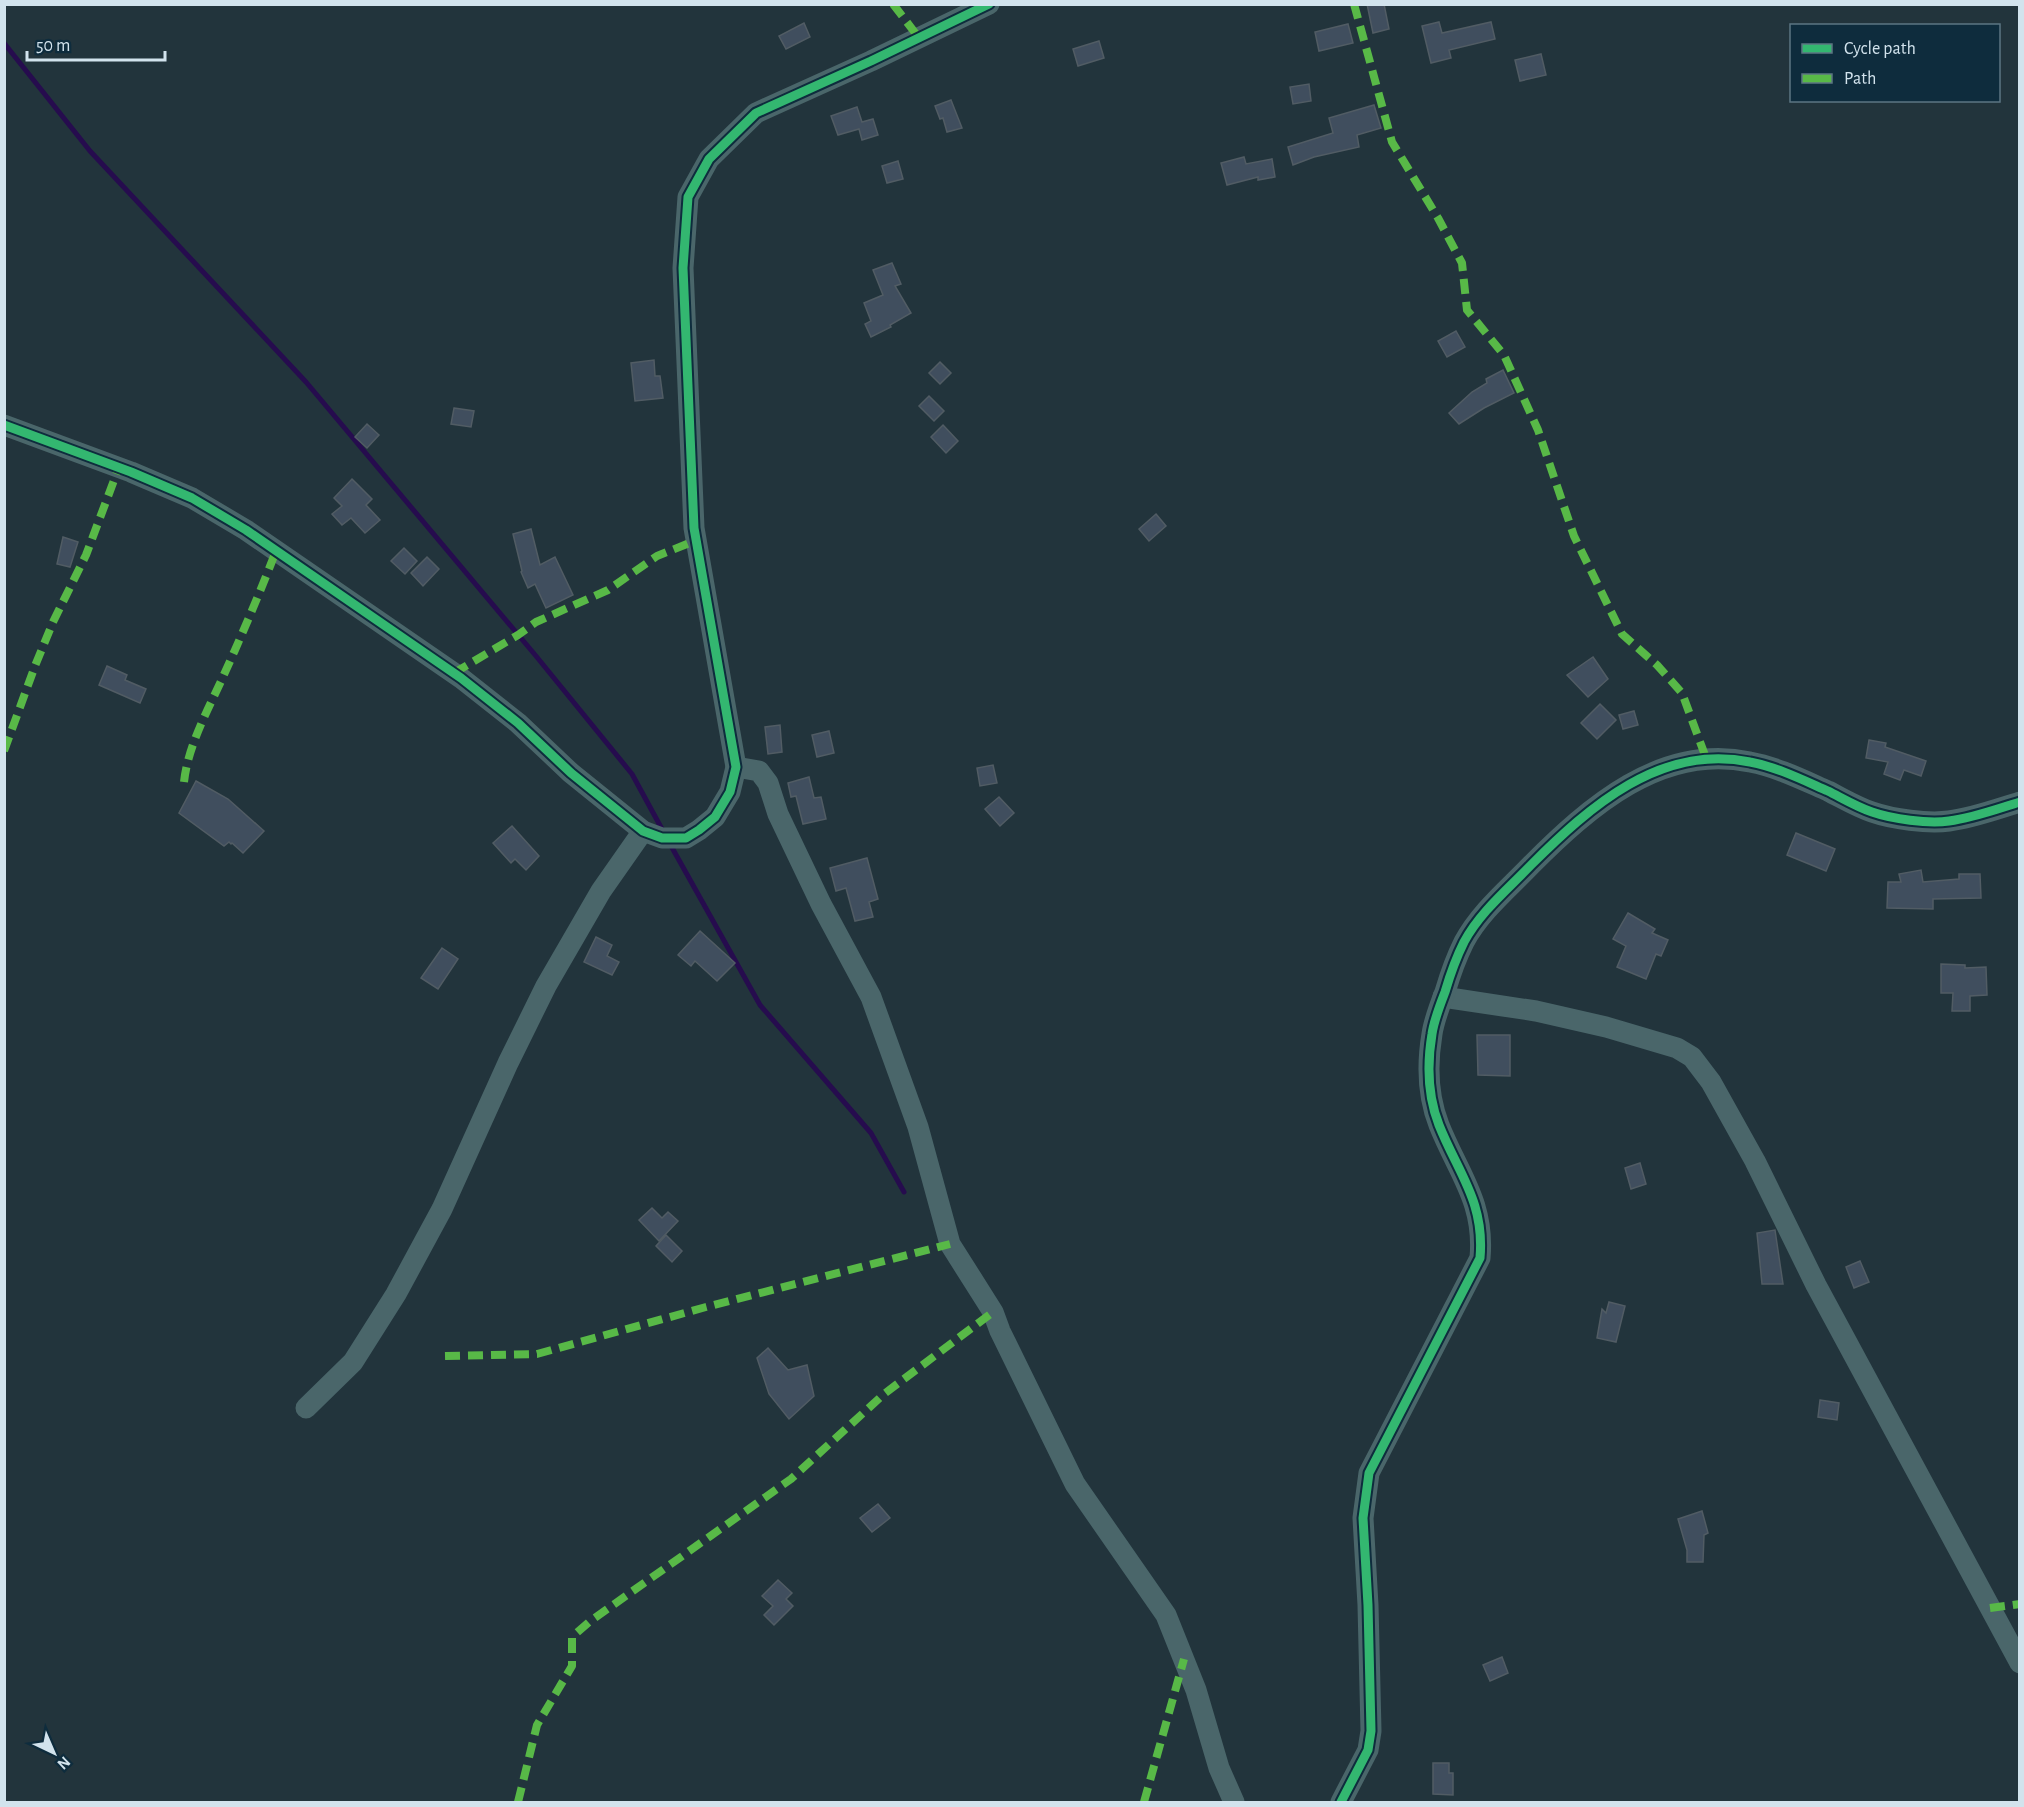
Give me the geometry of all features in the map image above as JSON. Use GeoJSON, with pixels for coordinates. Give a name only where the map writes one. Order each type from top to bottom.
{"type":"FeatureCollection","features":[{"type":"Feature","properties":{"kind":"street"},"geometry":{"type":"LineString","coordinates":[[4,425],[131,472],[192,498],[246,530],[461,678],[518,723],[571,773],[643,831],[662,838],[686,838],[699,831],[715,817],[730,792],[736,766],[694,528],[683,268],[688,197],[709,159],[756,113],[872,61],[989,4]]}},
{"type":"Feature","properties":{"kind":"street"},"geometry":{"type":"LineString","coordinates":[[1341,1803],[1368,1750],[1371,1731],[1363,1518],[1369,1473],[1480,1258],[1482,1240],[1480,1223],[1469,1185],[1439,1125],[1429,1090],[1432,1033],[1443,997],[1465,940],[1471,931],[1485,912],[1569,828],[1606,798],[1640,778],[1676,763],[1706,758],[1750,762],[1800,779],[1872,812],[1910,819],[1947,821],[2019,802]]}},
{"type":"Feature","properties":{"kind":"street"},"geometry":{"type":"LineString","coordinates":[[736,766],[759,771],[768,783],[778,814],[821,904],[871,997],[918,1127],[950,1244],[993,1312],[1000,1331],[1075,1484],[1166,1615],[1196,1690],[1219,1768],[1234,1803]]}},
{"type":"Feature","properties":{"kind":"street"},"geometry":{"type":"LineString","coordinates":[[306,1408],[353,1362],[396,1294],[442,1209],[508,1063],[546,986],[601,891],[643,831]]}},
{"type":"Feature","properties":{"kind":"street"},"geometry":{"type":"LineString","coordinates":[[1443,997],[1536,1011],[1677,1048],[1692,1057],[1711,1082],[1755,1161],[1816,1285],[2019,1663]]}},
{"type":"Feature","properties":{"kind":"building"},"geometry":{"type":"Polygon","coordinates":[[[1367,4],[1384,4],[1389,29],[1373,33],[1367,4]]]}},
{"type":"Feature","properties":{"kind":"building"},"geometry":{"type":"Polygon","coordinates":[[[1439,22],[1442,33],[1491,22],[1495,39],[1449,50],[1451,58],[1431,63],[1422,26],[1439,22]]]}},
{"type":"Feature","properties":{"kind":"building"},"geometry":{"type":"Polygon","coordinates":[[[804,23],[810,37],[786,49],[779,36],[804,23]]]}},
{"type":"Feature","properties":{"kind":"building"},"geometry":{"type":"Polygon","coordinates":[[[1348,24],[1353,43],[1319,51],[1315,32],[1348,24]]]}},
{"type":"Feature","properties":{"kind":"building"},"geometry":{"type":"Polygon","coordinates":[[[1099,41],[1104,58],[1078,66],[1073,49],[1099,41]]]}},
{"type":"Feature","properties":{"kind":"building"},"geometry":{"type":"Polygon","coordinates":[[[1541,54],[1546,75],[1520,81],[1515,60],[1541,54]]]}},
{"type":"Feature","properties":{"kind":"building"},"geometry":{"type":"Polygon","coordinates":[[[1309,84],[1311,101],[1293,104],[1290,87],[1309,84]]]}},
{"type":"Feature","properties":{"kind":"building"},"geometry":{"type":"Polygon","coordinates":[[[951,100],[962,128],[947,132],[943,118],[940,119],[935,106],[951,100]]]}},
{"type":"Feature","properties":{"kind":"building"},"geometry":{"type":"Polygon","coordinates":[[[1374,105],[1381,128],[1357,135],[1359,147],[1314,157],[1293,165],[1288,147],[1333,133],[1329,118],[1374,105]]]}},
{"type":"Feature","properties":{"kind":"building"},"geometry":{"type":"Polygon","coordinates":[[[857,107],[862,122],[873,119],[878,135],[862,140],[859,129],[838,135],[831,116],[857,107]]]}},
{"type":"Feature","properties":{"kind":"building"},"geometry":{"type":"Polygon","coordinates":[[[1244,157],[1246,164],[1272,159],[1275,177],[1258,180],[1258,177],[1227,185],[1221,163],[1244,157]]]}},
{"type":"Feature","properties":{"kind":"building"},"geometry":{"type":"Polygon","coordinates":[[[898,161],[903,179],[887,183],[882,166],[898,161]]]}},
{"type":"Feature","properties":{"kind":"building"},"geometry":{"type":"Polygon","coordinates":[[[892,263],[901,284],[895,286],[911,313],[871,337],[865,324],[871,321],[864,303],[883,295],[873,270],[892,263]]]}},
{"type":"Feature","properties":{"kind":"building"},"geometry":{"type":"Polygon","coordinates":[[[1456,331],[1465,347],[1447,357],[1438,341],[1456,331]]]}},
{"type":"Feature","properties":{"kind":"building"},"geometry":{"type":"Polygon","coordinates":[[[654,360],[655,376],[660,376],[663,398],[635,401],[631,363],[654,360]]]}},
{"type":"Feature","properties":{"kind":"building"},"geometry":{"type":"Polygon","coordinates":[[[940,362],[951,373],[940,384],[929,373],[940,362]]]}},
{"type":"Feature","properties":{"kind":"building"},"geometry":{"type":"Polygon","coordinates":[[[1503,370],[1514,393],[1459,424],[1449,413],[1472,392],[1487,383],[1486,379],[1503,370]]]}},
{"type":"Feature","properties":{"kind":"building"},"geometry":{"type":"Polygon","coordinates":[[[929,396],[944,411],[934,421],[919,406],[929,396]]]}},
{"type":"Feature","properties":{"kind":"building"},"geometry":{"type":"Polygon","coordinates":[[[454,408],[474,411],[471,427],[451,424],[454,408]]]}},
{"type":"Feature","properties":{"kind":"building"},"geometry":{"type":"Polygon","coordinates":[[[367,424],[379,435],[367,448],[355,437],[367,424]]]}},
{"type":"Feature","properties":{"kind":"building"},"geometry":{"type":"Polygon","coordinates":[[[943,425],[958,441],[946,453],[931,437],[943,425]]]}},
{"type":"Feature","properties":{"kind":"building"},"geometry":{"type":"Polygon","coordinates":[[[352,479],[372,499],[366,505],[380,520],[365,533],[351,518],[342,525],[332,514],[342,506],[334,498],[352,479]]]}},
{"type":"Feature","properties":{"kind":"building"},"geometry":{"type":"Polygon","coordinates":[[[1156,514],[1166,526],[1149,541],[1139,529],[1156,514]]]}},
{"type":"Feature","properties":{"kind":"building"},"geometry":{"type":"Polygon","coordinates":[[[531,529],[540,565],[555,557],[573,595],[546,608],[535,584],[528,588],[521,572],[513,534],[531,529]]]}},
{"type":"Feature","properties":{"kind":"building"},"geometry":{"type":"Polygon","coordinates":[[[63,537],[78,542],[70,567],[57,564],[63,537]]]}},
{"type":"Feature","properties":{"kind":"building"},"geometry":{"type":"Polygon","coordinates":[[[404,548],[417,561],[405,574],[391,561],[404,548]]]}},
{"type":"Feature","properties":{"kind":"building"},"geometry":{"type":"Polygon","coordinates":[[[427,557],[439,569],[423,586],[411,573],[427,557]]]}},
{"type":"Feature","properties":{"kind":"building"},"geometry":{"type":"Polygon","coordinates":[[[1593,657],[1608,679],[1588,697],[1567,675],[1593,657]]]}},
{"type":"Feature","properties":{"kind":"building"},"geometry":{"type":"Polygon","coordinates":[[[107,666],[127,675],[125,680],[146,689],[140,703],[99,685],[107,666]]]}},
{"type":"Feature","properties":{"kind":"building"},"geometry":{"type":"Polygon","coordinates":[[[1600,704],[1616,720],[1597,739],[1581,723],[1600,704]]]}},
{"type":"Feature","properties":{"kind":"building"},"geometry":{"type":"Polygon","coordinates":[[[1634,711],[1638,725],[1623,729],[1619,715],[1634,711]]]}},
{"type":"Feature","properties":{"kind":"building"},"geometry":{"type":"Polygon","coordinates":[[[780,725],[782,752],[768,754],[765,727],[780,725]]]}},
{"type":"Feature","properties":{"kind":"building"},"geometry":{"type":"Polygon","coordinates":[[[829,731],[834,753],[817,757],[812,735],[829,731]]]}},
{"type":"Feature","properties":{"kind":"building"},"geometry":{"type":"Polygon","coordinates":[[[1869,740],[1886,743],[1885,747],[1926,761],[1921,776],[1904,770],[1900,780],[1884,774],[1888,762],[1866,758],[1869,740]]]}},
{"type":"Feature","properties":{"kind":"building"},"geometry":{"type":"Polygon","coordinates":[[[993,765],[997,783],[980,786],[977,768],[993,765]]]}},
{"type":"Feature","properties":{"kind":"building"},"geometry":{"type":"Polygon","coordinates":[[[809,777],[814,798],[821,797],[826,819],[803,824],[796,796],[791,797],[788,783],[809,777]]]}},
{"type":"Feature","properties":{"kind":"building"},"geometry":{"type":"Polygon","coordinates":[[[196,781],[228,799],[264,831],[243,853],[232,843],[229,842],[224,846],[179,813],[196,781]]]}},
{"type":"Feature","properties":{"kind":"building"},"geometry":{"type":"Polygon","coordinates":[[[999,797],[1014,813],[1000,826],[985,809],[999,797]]]}},
{"type":"Feature","properties":{"kind":"building"},"geometry":{"type":"Polygon","coordinates":[[[512,826],[539,856],[526,870],[515,859],[511,863],[493,843],[512,826]]]}},
{"type":"Feature","properties":{"kind":"building"},"geometry":{"type":"Polygon","coordinates":[[[1796,833],[1835,849],[1826,871],[1787,855],[1796,833]]]}},
{"type":"Feature","properties":{"kind":"building"},"geometry":{"type":"Polygon","coordinates":[[[867,858],[878,899],[869,902],[873,917],[855,921],[846,888],[836,891],[830,868],[867,858]]]}},
{"type":"Feature","properties":{"kind":"building"},"geometry":{"type":"Polygon","coordinates":[[[1921,870],[1923,882],[1959,879],[1959,874],[1980,874],[1981,898],[1933,899],[1933,909],[1887,908],[1888,882],[1901,882],[1899,874],[1921,870]]]}},
{"type":"Feature","properties":{"kind":"building"},"geometry":{"type":"Polygon","coordinates":[[[1628,913],[1655,929],[1652,933],[1668,940],[1661,956],[1656,954],[1646,979],[1617,967],[1626,946],[1613,939],[1628,913]]]}},
{"type":"Feature","properties":{"kind":"building"},"geometry":{"type":"Polygon","coordinates":[[[700,931],[735,963],[717,981],[695,961],[691,966],[678,955],[700,931]]]}},
{"type":"Feature","properties":{"kind":"building"},"geometry":{"type":"Polygon","coordinates":[[[596,937],[612,945],[607,956],[619,962],[612,975],[584,962],[596,937]]]}},
{"type":"Feature","properties":{"kind":"building"},"geometry":{"type":"Polygon","coordinates":[[[442,948],[458,959],[438,989],[421,978],[442,948]]]}},
{"type":"Feature","properties":{"kind":"building"},"geometry":{"type":"Polygon","coordinates":[[[1941,964],[1965,965],[1965,968],[1986,967],[1987,995],[1970,996],[1970,1011],[1952,1011],[1953,993],[1941,993],[1941,964]]]}},
{"type":"Feature","properties":{"kind":"building"},"geometry":{"type":"Polygon","coordinates":[[[1477,1035],[1510,1035],[1510,1076],[1478,1075],[1477,1035]]]}},
{"type":"Feature","properties":{"kind":"building"},"geometry":{"type":"Polygon","coordinates":[[[1640,1163],[1646,1184],[1631,1189],[1625,1168],[1640,1163]]]}},
{"type":"Feature","properties":{"kind":"building"},"geometry":{"type":"Polygon","coordinates":[[[652,1208],[662,1218],[668,1212],[678,1221],[659,1241],[639,1220],[652,1208]]]}},
{"type":"Feature","properties":{"kind":"building"},"geometry":{"type":"Polygon","coordinates":[[[1775,1230],[1783,1284],[1762,1284],[1757,1233],[1775,1230]]]}},
{"type":"Feature","properties":{"kind":"building"},"geometry":{"type":"Polygon","coordinates":[[[666,1235],[682,1251],[672,1262],[656,1246],[666,1235]]]}},
{"type":"Feature","properties":{"kind":"building"},"geometry":{"type":"Polygon","coordinates":[[[1860,1261],[1869,1282],[1854,1288],[1846,1267],[1860,1261]]]}},
{"type":"Feature","properties":{"kind":"building"},"geometry":{"type":"Polygon","coordinates":[[[1609,1302],[1625,1306],[1616,1342],[1597,1338],[1602,1309],[1606,1313],[1609,1302]]]}},
{"type":"Feature","properties":{"kind":"building"},"geometry":{"type":"Polygon","coordinates":[[[768,1348],[788,1370],[807,1365],[814,1396],[789,1419],[769,1394],[757,1358],[768,1348]]]}},
{"type":"Feature","properties":{"kind":"building"},"geometry":{"type":"Polygon","coordinates":[[[1820,1400],[1839,1403],[1837,1420],[1818,1417],[1820,1400]]]}},
{"type":"Feature","properties":{"kind":"building"},"geometry":{"type":"Polygon","coordinates":[[[878,1504],[890,1518],[872,1532],[860,1518],[878,1504]]]}},
{"type":"Feature","properties":{"kind":"building"},"geometry":{"type":"Polygon","coordinates":[[[1702,1511],[1708,1533],[1704,1535],[1703,1562],[1687,1562],[1687,1550],[1678,1519],[1702,1511]]]}},
{"type":"Feature","properties":{"kind":"building"},"geometry":{"type":"Polygon","coordinates":[[[778,1580],[792,1593],[786,1599],[793,1606],[774,1625],[764,1615],[773,1606],[762,1596],[778,1580]]]}},
{"type":"Feature","properties":{"kind":"building"},"geometry":{"type":"Polygon","coordinates":[[[1502,1657],[1508,1673],[1490,1681],[1483,1665],[1502,1657]]]}},
{"type":"Feature","properties":{"kind":"building"},"geometry":{"type":"Polygon","coordinates":[[[1433,1763],[1449,1763],[1449,1773],[1453,1773],[1453,1795],[1433,1794],[1433,1763]]]}},
{"type":"Feature","properties":{"kind":"waterway"},"geometry":{"type":"LineString","coordinates":[[4,43],[90,151],[306,382],[536,656],[632,774],[663,831]]}},
{"type":"Feature","properties":{"kind":"waterway"},"geometry":{"type":"LineString","coordinates":[[670,844],[760,1005],[871,1133],[904,1192]]}},
{"type":"Feature","properties":{"kind":"marked path"},"geometry":{"type":"LineString","coordinates":[[893,4],[919,38]]}},
{"type":"Feature","properties":{"kind":"marked path"},"geometry":{"type":"LineString","coordinates":[[1354,4],[1392,142],[1462,263],[1467,310],[1504,355],[1538,430],[1574,536],[1622,634],[1657,665],[1682,693],[1706,758]]}},
{"type":"Feature","properties":{"kind":"marked path"},"geometry":{"type":"LineString","coordinates":[[4,751],[35,666],[53,622],[86,555],[119,467]]}},
{"type":"Feature","properties":{"kind":"marked path"},"geometry":{"type":"LineString","coordinates":[[454,673],[536,622],[608,590],[657,556],[697,540]]}},
{"type":"Feature","properties":{"kind":"marked path"},"geometry":{"type":"LineString","coordinates":[[184,782],[199,729],[243,632],[276,551]]}},
{"type":"Feature","properties":{"kind":"marked path"},"geometry":{"type":"LineString","coordinates":[[445,1356],[537,1354],[706,1307],[950,1244]]}},
{"type":"Feature","properties":{"kind":"marked path"},"geometry":{"type":"LineString","coordinates":[[518,1802],[537,1725],[572,1666],[572,1637],[589,1622],[791,1479],[884,1394],[993,1312]]}},
{"type":"Feature","properties":{"kind":"marked path"},"geometry":{"type":"LineString","coordinates":[[1990,1608],[2020,1604]]}},
{"type":"Feature","properties":{"kind":"marked path"},"geometry":{"type":"LineString","coordinates":[[1144,1802],[1184,1659]]}},
{"type":"Feature","properties":{"kind":"cycle path"},"geometry":{"type":"LineString","coordinates":[[4,425],[131,472],[192,498],[246,530],[461,678],[518,723],[571,773],[643,831],[662,838],[686,838],[715,817],[730,792],[736,767],[694,528],[683,268],[688,197],[709,159],[756,113],[989,4]]}},
{"type":"Feature","properties":{"kind":"cycle path"},"geometry":{"type":"LineString","coordinates":[[1341,1802],[1368,1750],[1371,1731],[1363,1518],[1369,1473],[1480,1258],[1480,1238],[1474,1204],[1435,1114],[1429,1069],[1430,1045],[1436,1018],[1456,960],[1471,931],[1495,901],[1553,843],[1602,802],[1657,771],[1686,762],[1717,759],[1760,764],[1799,778],[1866,810],[1910,820],[1931,822],[1958,820],[2020,802]]}}]}
